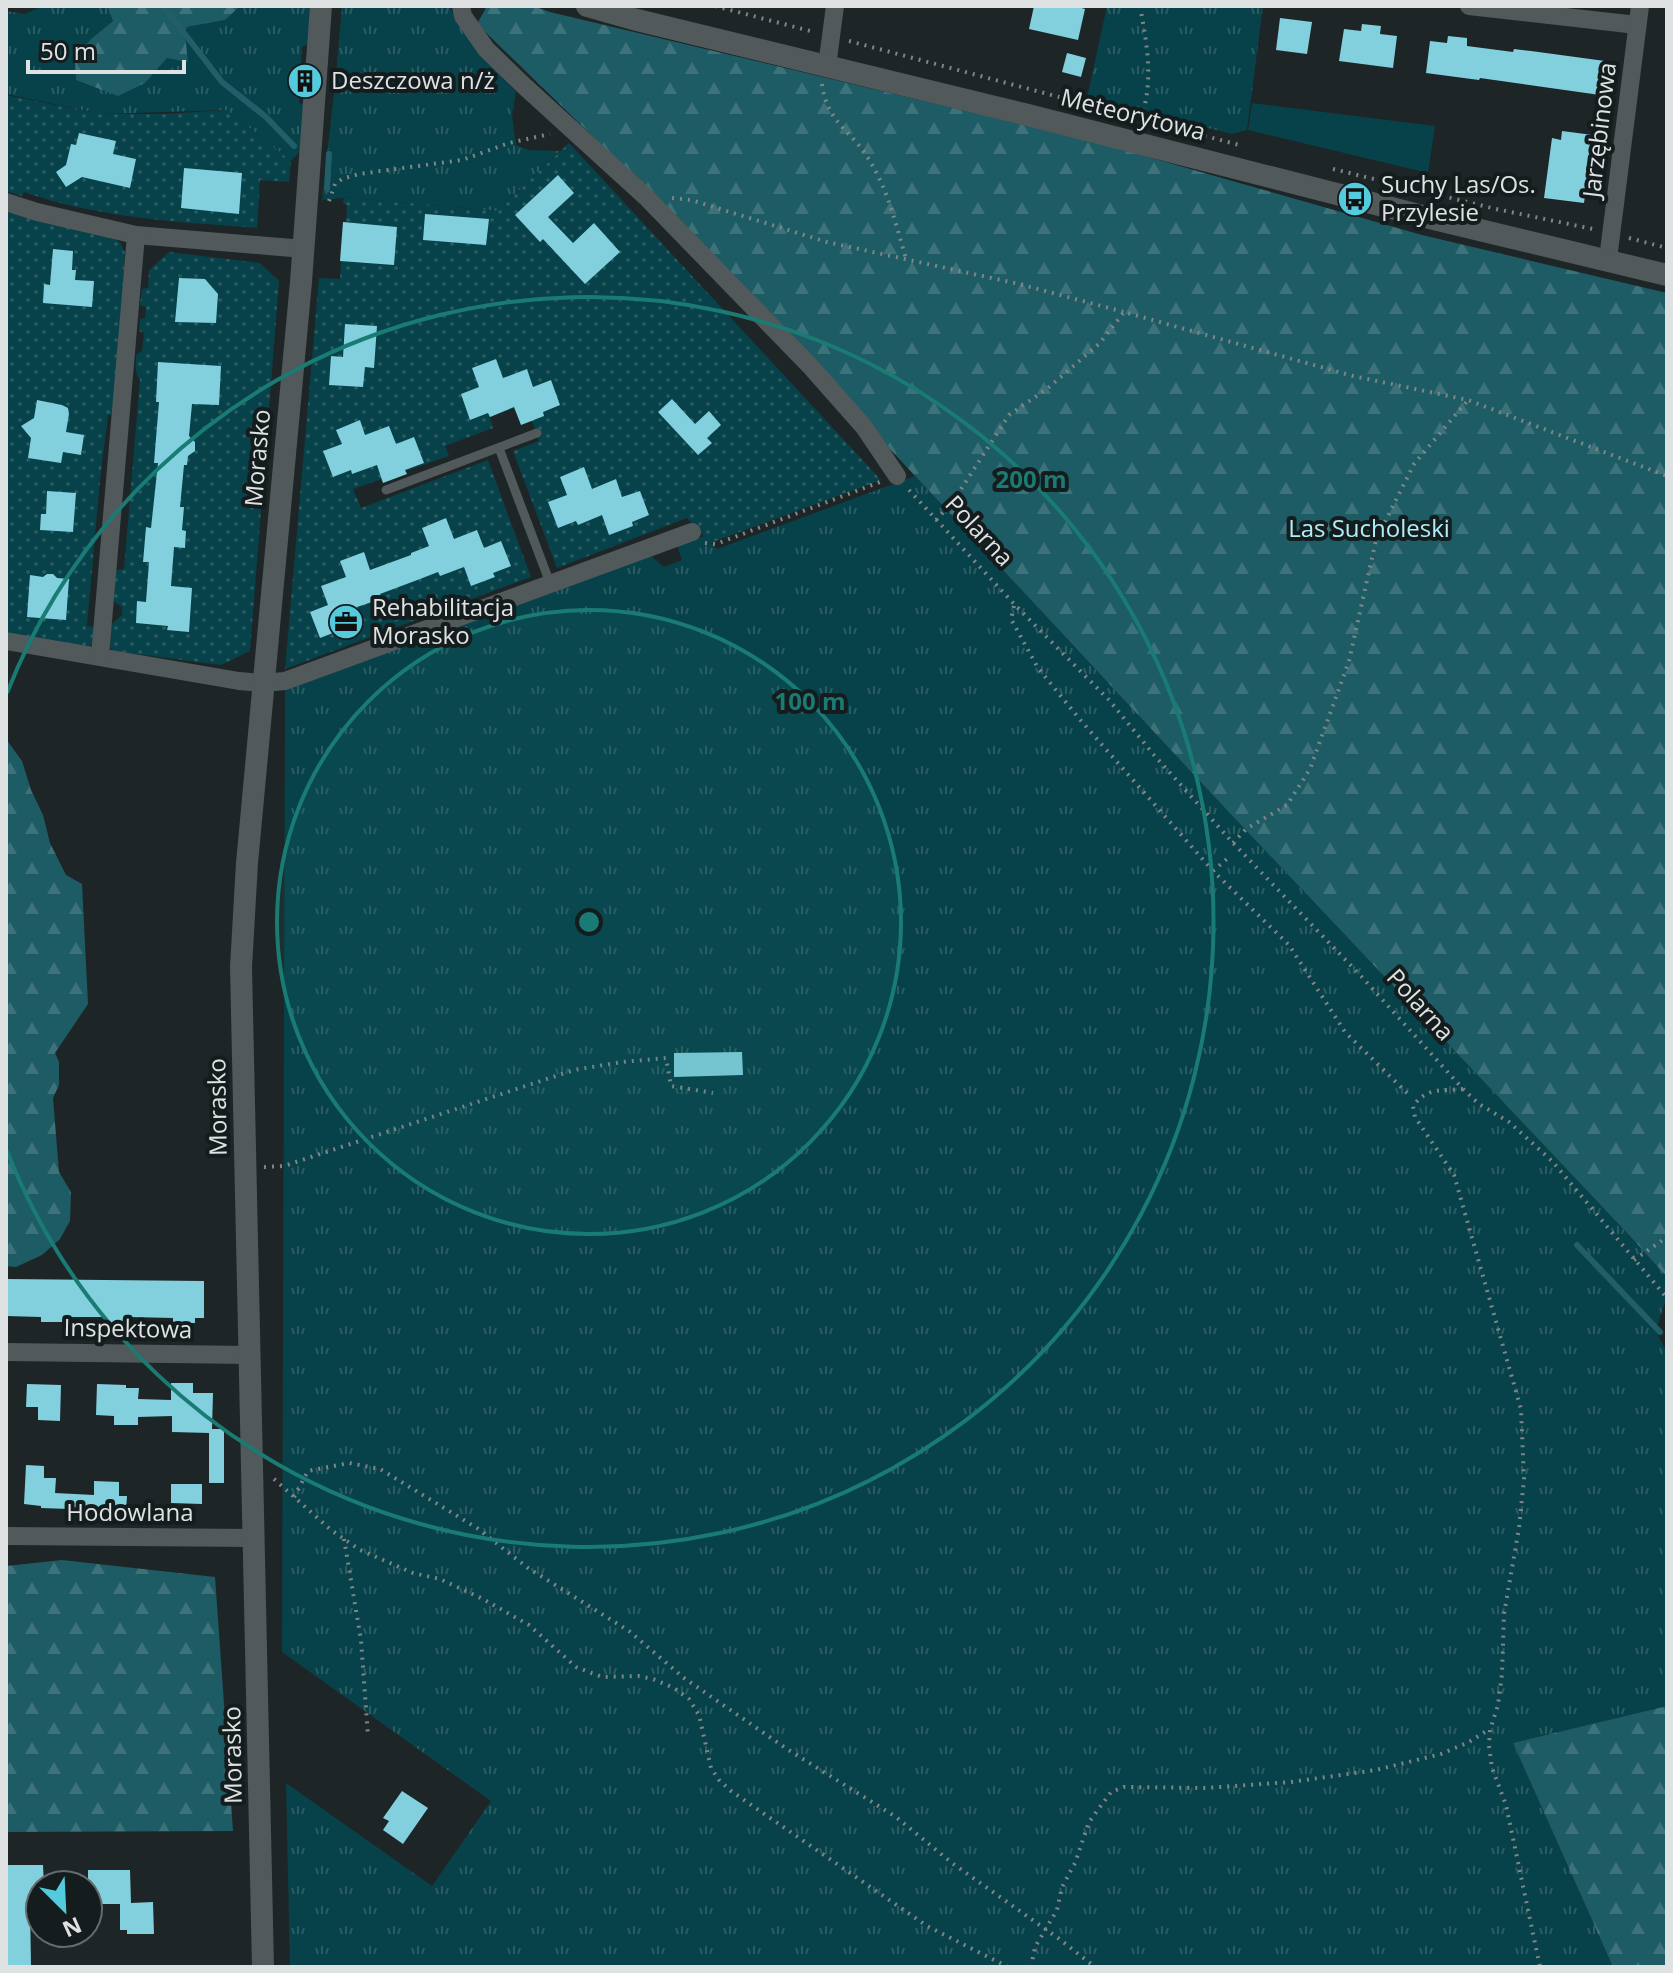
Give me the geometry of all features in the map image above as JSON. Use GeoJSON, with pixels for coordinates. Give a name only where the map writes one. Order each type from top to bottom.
{"type":"FeatureCollection","features":[{"type":"Feature","properties":{"kind":"street","name":"Morasko"},"geometry":{"type":"LineString","coordinates":[[263,1967],[241,967],[247,863],[304,249],[321,6]]}},
{"type":"Feature","properties":{"kind":"street"},"geometry":{"type":"LineString","coordinates":[[461,6],[463,16],[486,49],[646,197],[820,377],[864,427],[897,476]]}},
{"type":"Feature","properties":{"kind":"street","name":"Meteorytowa"},"geometry":{"type":"LineString","coordinates":[[587,6],[1667,275]]}},
{"type":"Feature","properties":{"kind":"street"},"geometry":{"type":"LineString","coordinates":[[827,66],[835,6]]}},
{"type":"Feature","properties":{"kind":"street"},"geometry":{"type":"LineString","coordinates":[[1469,6],[1638,16]]}},
{"type":"Feature","properties":{"kind":"street","name":"Jarzębinowa"},"geometry":{"type":"LineString","coordinates":[[1608,259],[1638,16]]}},
{"type":"Feature","properties":{"kind":"street"},"geometry":{"type":"LineString","coordinates":[[6,202],[136,235],[304,249]]}},
{"type":"Feature","properties":{"kind":"street"},"geometry":{"type":"LineString","coordinates":[[100,656],[136,235]]}},
{"type":"Feature","properties":{"kind":"street"},"geometry":{"type":"LineString","coordinates":[[6,641],[239,681],[285,681],[692,532]]}},
{"type":"Feature","properties":{"kind":"street","name":"Inspektowa"},"geometry":{"type":"LineString","coordinates":[[6,1352],[250,1355]]}},
{"type":"Feature","properties":{"kind":"street","name":"Hodowlana"},"geometry":{"type":"LineString","coordinates":[[6,1536],[254,1538]]}},
{"type":"Feature","properties":{"kind":"lane"},"geometry":{"type":"LineString","coordinates":[[386,490],[537,433]]}},
{"type":"Feature","properties":{"kind":"lane"},"geometry":{"type":"LineString","coordinates":[[499,448],[550,583]]}},
{"type":"Feature","properties":{"kind":"path"},"geometry":{"type":"LineString","coordinates":[[715,6],[1247,147]]}},
{"type":"Feature","properties":{"kind":"path"},"geometry":{"type":"LineString","coordinates":[[1138,128],[1148,98],[1149,68],[1140,6]]}},
{"type":"Feature","properties":{"kind":"path"},"geometry":{"type":"LineString","coordinates":[[827,66],[821,86],[833,118],[868,157],[890,204],[906,259]]}},
{"type":"Feature","properties":{"kind":"path"},"geometry":{"type":"LineString","coordinates":[[327,207],[335,184],[342,179],[462,160],[509,143],[571,129]]}},
{"type":"Feature","properties":{"kind":"path"},"geometry":{"type":"LineString","coordinates":[[1331,168],[1667,248]]}},
{"type":"Feature","properties":{"kind":"path"},"geometry":{"type":"LineString","coordinates":[[646,197],[691,200],[827,242],[1019,284],[1353,376],[1468,400],[1667,476]]}},
{"type":"Feature","properties":{"kind":"path"},"geometry":{"type":"LineString","coordinates":[[936,520],[952,503],[1009,415],[1048,388],[1100,343],[1124,312]]}},
{"type":"Feature","properties":{"kind":"path"},"geometry":{"type":"LineString","coordinates":[[1233,843],[1246,829],[1287,805],[1310,769],[1349,661],[1376,540],[1414,464],[1468,400]]}},
{"type":"Feature","properties":{"kind":"path"},"geometry":{"type":"LineString","coordinates":[[692,532],[697,540],[716,544],[897,476]]}},
{"type":"Feature","properties":{"kind":"path","name":"Polarna"},"geometry":{"type":"LineString","coordinates":[[897,476],[1015,605],[1109,700],[1233,843],[1361,976],[1463,1089],[1479,1104],[1509,1122],[1552,1161],[1667,1298]]}},
{"type":"Feature","properties":{"kind":"path"},"geometry":{"type":"LineString","coordinates":[[1015,605],[1011,619],[1038,668],[1213,871],[1289,945],[1345,1032],[1407,1093]]}},
{"type":"Feature","properties":{"kind":"path"},"geometry":{"type":"LineString","coordinates":[[1213,871],[1229,857]]}},
{"type":"Feature","properties":{"kind":"path"},"geometry":{"type":"LineString","coordinates":[[284,1166],[574,1070],[666,1058],[671,1086],[713,1093]]}},
{"type":"Feature","properties":{"kind":"path"},"geometry":{"type":"LineString","coordinates":[[1463,1089],[1429,1092],[1413,1106],[1415,1117],[1454,1175],[1521,1409],[1524,1479],[1504,1614],[1498,1705],[1490,1730],[1489,1746],[1492,1768],[1506,1805],[1540,1967]]}},
{"type":"Feature","properties":{"kind":"path"},"geometry":{"type":"LineString","coordinates":[[1634,1260],[1667,1237]]}},
{"type":"Feature","properties":{"kind":"path"},"geometry":{"type":"LineString","coordinates":[[252,1460],[331,1530],[360,1550],[413,1573],[440,1579],[483,1599],[529,1625],[576,1667],[602,1677],[638,1676],[653,1679],[674,1688],[689,1699],[699,1715],[711,1768],[731,1791],[927,1926],[1008,1967]]}},
{"type":"Feature","properties":{"kind":"path"},"geometry":{"type":"LineString","coordinates":[[294,1497],[308,1471],[349,1463],[380,1469],[477,1528],[528,1568],[629,1631],[684,1678],[787,1749],[896,1817],[952,1863],[1095,1967]]}},
{"type":"Feature","properties":{"kind":"path"},"geometry":{"type":"LineString","coordinates":[[344,1539],[361,1640],[368,1736]]}},
{"type":"Feature","properties":{"kind":"path"},"geometry":{"type":"LineString","coordinates":[[1031,1967],[1035,1947],[1057,1910],[1062,1887],[1075,1863],[1089,1822],[1111,1792],[1124,1787],[1206,1788],[1291,1782],[1376,1770],[1441,1754],[1490,1730]]}},
{"type":"Feature","properties":{"kind":"green space"},"geometry":{"type":"Polygon","coordinates":[[[42,6],[107,6],[113,21],[91,39],[145,83],[185,34],[187,27],[225,20],[239,6],[311,6],[309,43],[302,47],[299,103],[303,104],[306,100],[302,149],[291,161],[227,110],[101,114],[6,94],[6,11],[25,14],[42,6]]]}},
{"type":"Feature","properties":{"kind":"green space"},"geometry":{"type":"Polygon","coordinates":[[[107,6],[239,7],[225,20],[187,27],[188,62],[167,58],[145,83],[118,96],[76,80],[75,58],[91,39],[113,21],[107,6]]]}},
{"type":"Feature","properties":{"kind":"green space"},"geometry":{"type":"Polygon","coordinates":[[[342,6],[449,6],[480,51],[516,92],[512,115],[516,145],[529,150],[560,151],[497,211],[344,197],[322,200],[342,6]]]}},
{"type":"Feature","properties":{"kind":"green space","name":"Las Sucholeski"},"geometry":{"type":"Polygon","coordinates":[[[487,6],[533,6],[1092,141],[1422,235],[1667,293],[1667,1277],[651,193],[477,24],[487,6]]]}},
{"type":"Feature","properties":{"kind":"green space"},"geometry":{"type":"Polygon","coordinates":[[[1107,6],[1263,6],[1247,130],[1232,134],[1087,98],[1107,6]]]}},
{"type":"Feature","properties":{"kind":"green space"},"geometry":{"type":"Polygon","coordinates":[[[6,95],[101,114],[227,110],[291,161],[289,182],[260,180],[257,228],[139,218],[81,208],[24,192],[22,196],[6,191],[6,95]]]}},
{"type":"Feature","properties":{"kind":"green space"},"geometry":{"type":"Polygon","coordinates":[[[1252,103],[1435,126],[1428,173],[1248,130],[1252,103]]]}},
{"type":"Feature","properties":{"kind":"green space"},"geometry":{"type":"Polygon","coordinates":[[[569,143],[881,480],[710,543],[687,518],[557,568],[513,451],[539,441],[532,421],[521,425],[514,408],[490,417],[493,428],[445,446],[449,456],[353,489],[361,508],[488,460],[531,577],[285,669],[319,278],[340,279],[347,205],[343,204],[344,197],[497,211],[569,143]]]}},
{"type":"Feature","properties":{"kind":"green space"},"geometry":{"type":"Polygon","coordinates":[[[6,208],[116,239],[125,253],[115,414],[108,415],[87,626],[95,627],[92,645],[85,648],[6,634],[6,208]]]}},
{"type":"Feature","properties":{"kind":"green space"},"geometry":{"type":"Polygon","coordinates":[[[169,252],[260,263],[279,281],[250,651],[221,665],[113,651],[110,647],[111,625],[122,615],[122,607],[113,601],[116,570],[124,569],[140,379],[136,371],[136,355],[142,351],[144,333],[139,331],[140,319],[145,318],[146,307],[140,306],[142,289],[148,288],[149,270],[169,252]]]}},
{"type":"Feature","properties":{"kind":"green space"},"geometry":{"type":"Polygon","coordinates":[[[915,476],[1667,1277],[1667,1295],[1656,1331],[1667,1353],[1667,1706],[1513,1743],[1613,1967],[290,1967],[286,1783],[432,1886],[491,1801],[282,1652],[285,690],[651,556],[664,567],[682,560],[677,545],[704,536],[717,549],[915,476]]]}},
{"type":"Feature","properties":{"kind":"green space"},"geometry":{"type":"Polygon","coordinates":[[[6,739],[22,761],[43,815],[50,843],[66,875],[82,884],[88,1004],[55,1053],[59,1062],[59,1085],[53,1098],[59,1172],[71,1192],[70,1221],[60,1239],[42,1255],[16,1267],[6,1266],[6,739]]]}},
{"type":"Feature","properties":{"kind":"green space"},"geometry":{"type":"Polygon","coordinates":[[[62,1560],[215,1577],[233,1831],[6,1832],[6,1566],[62,1560]]]}},
{"type":"Feature","properties":{"kind":"green space"},"geometry":{"type":"Polygon","coordinates":[[[1667,1706],[1667,1967],[1613,1967],[1513,1743],[1667,1706]]]}},
{"type":"Feature","properties":{"kind":"building"},"geometry":{"type":"Polygon","coordinates":[[[1034,6],[1085,9],[1078,40],[1029,29],[1034,6]]]}},
{"type":"Feature","properties":{"kind":"building"},"geometry":{"type":"Polygon","coordinates":[[[1280,18],[1312,22],[1307,54],[1276,50],[1280,18]]]}},
{"type":"Feature","properties":{"kind":"building"},"geometry":{"type":"Polygon","coordinates":[[[1362,24],[1381,26],[1380,34],[1397,36],[1393,68],[1339,61],[1344,29],[1361,31],[1362,24]]]}},
{"type":"Feature","properties":{"kind":"building"},"geometry":{"type":"Polygon","coordinates":[[[1448,36],[1467,38],[1467,46],[1605,61],[1600,95],[1426,73],[1430,41],[1447,43],[1448,36]]]}},
{"type":"Feature","properties":{"kind":"building"},"geometry":{"type":"Polygon","coordinates":[[[1067,53],[1086,58],[1081,77],[1062,72],[1067,53]]]}},
{"type":"Feature","properties":{"kind":"building"},"geometry":{"type":"Polygon","coordinates":[[[1562,131],[1593,135],[1584,203],[1544,198],[1552,138],[1561,140],[1562,131]]]}},
{"type":"Feature","properties":{"kind":"building"},"geometry":{"type":"Polygon","coordinates":[[[79,133],[116,141],[113,154],[136,159],[130,188],[82,177],[66,187],[56,172],[66,165],[71,144],[76,145],[79,133]]]}},
{"type":"Feature","properties":{"kind":"building"},"geometry":{"type":"Polygon","coordinates":[[[184,168],[242,173],[239,214],[181,208],[184,168]]]}},
{"type":"Feature","properties":{"kind":"building"},"geometry":{"type":"Polygon","coordinates":[[[558,175],[574,193],[548,217],[573,243],[594,223],[620,252],[585,284],[543,239],[540,242],[515,215],[558,175]]]}},
{"type":"Feature","properties":{"kind":"building"},"geometry":{"type":"Polygon","coordinates":[[[425,214],[489,219],[486,245],[423,240],[425,214]]]}},
{"type":"Feature","properties":{"kind":"building"},"geometry":{"type":"Polygon","coordinates":[[[343,222],[397,227],[394,265],[340,261],[343,222]]]}},
{"type":"Feature","properties":{"kind":"building"},"geometry":{"type":"Polygon","coordinates":[[[53,249],[73,251],[75,280],[94,281],[92,307],[43,303],[44,284],[50,285],[53,249]]]}},
{"type":"Feature","properties":{"kind":"building"},"geometry":{"type":"Polygon","coordinates":[[[179,278],[205,279],[218,294],[216,323],[175,322],[179,278]]]}},
{"type":"Feature","properties":{"kind":"building"},"geometry":{"type":"Polygon","coordinates":[[[345,324],[377,326],[374,368],[365,367],[363,387],[329,385],[331,356],[343,357],[345,324]]]}},
{"type":"Feature","properties":{"kind":"building"},"geometry":{"type":"Polygon","coordinates":[[[496,359],[503,378],[527,369],[533,387],[551,380],[560,405],[543,412],[544,416],[521,425],[514,407],[490,417],[488,413],[470,420],[461,394],[479,387],[472,368],[496,359]]]}},
{"type":"Feature","properties":{"kind":"building"},"geometry":{"type":"Polygon","coordinates":[[[158,362],[221,366],[219,405],[192,404],[189,436],[195,442],[195,451],[188,456],[187,465],[184,465],[180,507],[184,507],[182,530],[186,531],[185,548],[174,547],[171,586],[192,588],[189,632],[136,623],[137,601],[146,602],[149,562],[143,562],[146,527],[151,528],[158,463],[154,463],[159,402],[156,402],[158,362]]]}},
{"type":"Feature","properties":{"kind":"building"},"geometry":{"type":"Polygon","coordinates":[[[672,399],[695,424],[709,411],[721,425],[707,438],[712,443],[698,455],[658,412],[672,399]]]}},
{"type":"Feature","properties":{"kind":"building"},"geometry":{"type":"Polygon","coordinates":[[[37,400],[68,408],[66,432],[84,435],[81,455],[63,452],[61,463],[28,458],[31,438],[21,426],[34,418],[37,400]]]}},
{"type":"Feature","properties":{"kind":"building"},"geometry":{"type":"Polygon","coordinates":[[[360,420],[365,435],[389,426],[396,444],[414,437],[424,463],[405,470],[407,474],[383,483],[377,465],[333,477],[323,451],[342,444],[336,430],[360,420]]]}},
{"type":"Feature","properties":{"kind":"building"},"geometry":{"type":"Polygon","coordinates":[[[584,467],[592,489],[616,479],[622,497],[640,491],[649,515],[632,522],[633,526],[609,535],[602,515],[578,525],[576,521],[558,528],[548,502],[567,495],[560,477],[584,467]]]}},
{"type":"Feature","properties":{"kind":"building"},"geometry":{"type":"Polygon","coordinates":[[[47,491],[76,493],[73,532],[40,530],[41,514],[46,514],[47,491]]]}},
{"type":"Feature","properties":{"kind":"building"},"geometry":{"type":"Polygon","coordinates":[[[446,518],[454,539],[477,530],[484,548],[501,541],[511,566],[493,573],[495,577],[471,586],[464,567],[440,576],[438,572],[380,594],[381,599],[357,607],[364,625],[340,635],[338,631],[320,638],[310,612],[328,605],[321,586],[346,577],[340,561],[364,552],[370,570],[411,555],[429,546],[422,528],[446,518]]]}},
{"type":"Feature","properties":{"kind":"building"},"geometry":{"type":"Polygon","coordinates":[[[47,574],[69,579],[66,620],[27,617],[30,575],[43,577],[47,574]]]}},
{"type":"Feature","properties":{"kind":"building"},"geometry":{"type":"Polygon","coordinates":[[[742,1052],[743,1075],[674,1077],[674,1053],[742,1052]]]}},
{"type":"Feature","properties":{"kind":"building"},"geometry":{"type":"Polygon","coordinates":[[[6,1279],[204,1281],[204,1318],[195,1318],[195,1323],[173,1323],[173,1318],[130,1317],[130,1323],[107,1323],[107,1317],[64,1317],[64,1322],[41,1322],[41,1317],[6,1316],[6,1279]]]}},
{"type":"Feature","properties":{"kind":"building"},"geometry":{"type":"Polygon","coordinates":[[[171,1383],[193,1383],[193,1393],[213,1393],[212,1429],[224,1429],[224,1483],[209,1483],[209,1433],[172,1432],[172,1416],[138,1417],[138,1425],[114,1425],[114,1416],[96,1415],[97,1384],[139,1388],[138,1399],[171,1400],[171,1383]]]}},
{"type":"Feature","properties":{"kind":"building"},"geometry":{"type":"Polygon","coordinates":[[[27,1384],[61,1385],[60,1421],[38,1420],[38,1407],[26,1407],[27,1384]]]}},
{"type":"Feature","properties":{"kind":"building"},"geometry":{"type":"Polygon","coordinates":[[[26,1465],[44,1466],[44,1478],[56,1478],[55,1493],[94,1495],[94,1481],[119,1482],[119,1496],[127,1496],[126,1511],[41,1508],[24,1504],[26,1465]]]}},
{"type":"Feature","properties":{"kind":"building"},"geometry":{"type":"Polygon","coordinates":[[[171,1484],[202,1484],[202,1504],[171,1503],[171,1484]]]}},
{"type":"Feature","properties":{"kind":"building"},"geometry":{"type":"Polygon","coordinates":[[[402,1791],[428,1808],[403,1844],[383,1830],[389,1821],[383,1818],[402,1791]]]}},
{"type":"Feature","properties":{"kind":"building"},"geometry":{"type":"Polygon","coordinates":[[[6,1865],[43,1865],[43,1869],[24,1869],[24,1949],[31,1949],[31,1967],[8,1967],[6,1865]]]}},
{"type":"Feature","properties":{"kind":"building"},"geometry":{"type":"Polygon","coordinates":[[[104,1870],[130,1870],[131,1903],[153,1902],[154,1934],[127,1934],[127,1930],[120,1930],[120,1904],[104,1904],[104,1870]]]}},
{"type":"Feature","properties":{"kind":"waterway"},"geometry":{"type":"LineString","coordinates":[[163,6],[222,82],[266,117],[294,146]]}},
{"type":"Feature","properties":{"kind":"waterway"},"geometry":{"type":"LineString","coordinates":[[327,189],[329,154]]}},
{"type":"Feature","properties":{"kind":"waterway"},"geometry":{"type":"LineString","coordinates":[[1577,1245],[1660,1332]]}},
{"type":"Feature","properties":{"kind":"place","name":"Deszczowa n/ż"},"geometry":{"type":"Point","coordinates":[305,81]}},
{"type":"Feature","properties":{"kind":"place","name":"Suchy Las/Os. Przylesie"},"geometry":{"type":"Point","coordinates":[1355,199]}},
{"type":"Feature","properties":{"kind":"place","name":"Rehabilitacja Morasko"},"geometry":{"type":"Point","coordinates":[346,622]}}]}
